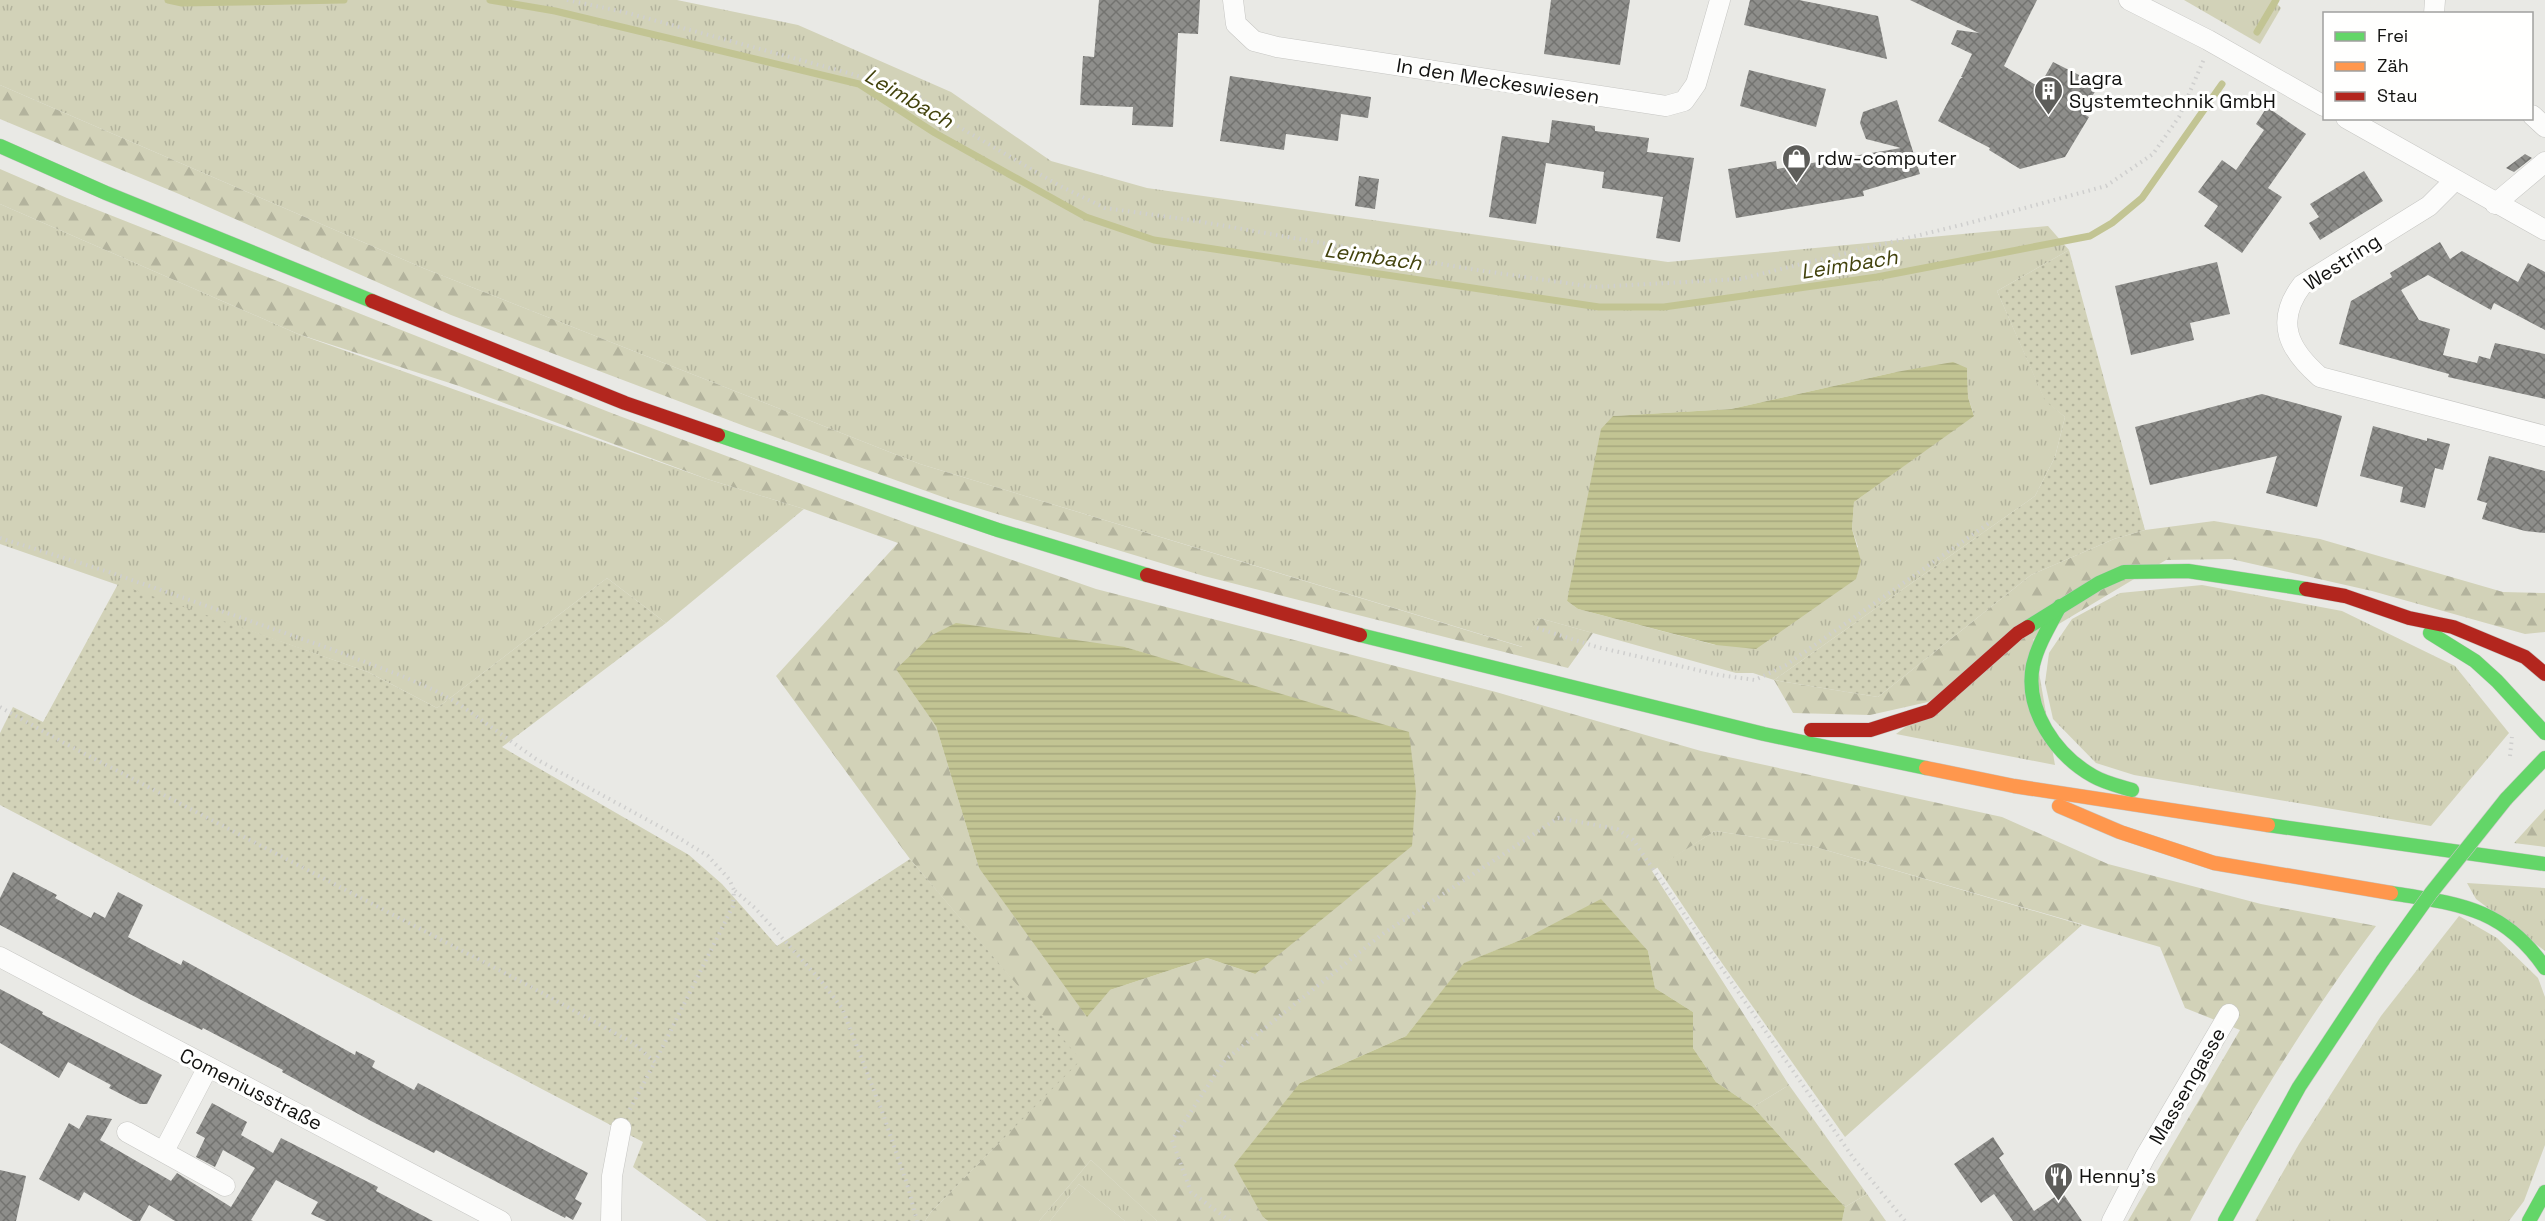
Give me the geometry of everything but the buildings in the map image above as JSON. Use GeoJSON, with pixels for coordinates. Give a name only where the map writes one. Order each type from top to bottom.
{"type":"FeatureCollection","features":[{"type":"Feature","properties":{"kind":"main road"},"geometry":{"type":"LineString","coordinates":[[0,146],[106,193],[625,403],[998,530],[1147,575],[1389,643],[1764,734],[2014,786],[2204,816],[2545,864]]}},
{"type":"Feature","properties":{"kind":"main road"},"geometry":{"type":"LineString","coordinates":[[1764,734],[1827,729],[1870,730],[1930,711],[2018,633],[2099,583],[2124,572],[2188,571],[2266,581],[2345,596],[2409,618],[2453,627],[2508,647],[2525,657],[2545,674]]}},
{"type":"Feature","properties":{"kind":"main road"},"geometry":{"type":"LineString","coordinates":[[2060,606],[2042,640],[2031,674],[2036,711],[2058,750],[2090,776],[2204,816]]}},
{"type":"Feature","properties":{"kind":"main road"},"geometry":{"type":"LineString","coordinates":[[2409,618],[2475,661],[2497,681],[2545,733]]}},
{"type":"Feature","properties":{"kind":"main road"},"geometry":{"type":"LineString","coordinates":[[2508,647],[2534,650]]}},
{"type":"Feature","properties":{"kind":"main road"},"geometry":{"type":"LineString","coordinates":[[2225,1221],[2299,1087],[2383,960],[2431,893],[2506,799],[2545,758]]}},
{"type":"Feature","properties":{"kind":"main road"},"geometry":{"type":"LineString","coordinates":[[2014,786],[2120,831],[2214,863],[2463,905],[2487,915],[2515,933],[2538,957],[2545,968]]}},
{"type":"Feature","properties":{"kind":"main road"},"geometry":{"type":"LineString","coordinates":[[2529,1221],[2545,1192]]}},
{"type":"Feature","properties":{"kind":"street","name":"In den Meckeswiesen"},"geometry":{"type":"LineString","coordinates":[[1233,0],[1236,24],[1254,41],[1276,47],[1665,106],[1684,101],[1696,84],[1720,0]]}},
{"type":"Feature","properties":{"kind":"street"},"geometry":{"type":"LineString","coordinates":[[2129,0],[2214,43],[2323,105]]}},
{"type":"Feature","properties":{"kind":"street"},"geometry":{"type":"LineString","coordinates":[[2533,116],[2545,127]]}},
{"type":"Feature","properties":{"kind":"street"},"geometry":{"type":"LineString","coordinates":[[2349,120],[2454,181],[2545,230]]}},
{"type":"Feature","properties":{"kind":"street"},"geometry":{"type":"LineString","coordinates":[[2495,204],[2545,162]]}},
{"type":"Feature","properties":{"kind":"street","name":"Westring"},"geometry":{"type":"LineString","coordinates":[[2454,181],[2429,206],[2302,285],[2291,300],[2287,315],[2289,338],[2300,360],[2320,377],[2545,436]]}},
{"type":"Feature","properties":{"kind":"street","name":"Comeniusstraße"},"geometry":{"type":"LineString","coordinates":[[0,957],[501,1221]]}},
{"type":"Feature","properties":{"kind":"street","name":"Massengasse"},"geometry":{"type":"LineString","coordinates":[[2112,1221],[2145,1157],[2229,1014]]}},
{"type":"Feature","properties":{"kind":"street"},"geometry":{"type":"LineString","coordinates":[[164,1151],[208,1067]]}},
{"type":"Feature","properties":{"kind":"street"},"geometry":{"type":"LineString","coordinates":[[610,1221],[612,1176],[621,1128]]}},
{"type":"Feature","properties":{"kind":"street"},"geometry":{"type":"LineString","coordinates":[[128,1132],[225,1186]]}},
{"type":"Feature","properties":{"kind":"path"},"geometry":{"type":"LineString","coordinates":[[567,0],[624,12],[852,74],[916,94],[949,121],[1060,186],[1105,208],[1197,221],[1470,269],[1594,287],[1740,279],[1969,223],[2106,186],[2153,154],[2179,117],[2214,43]]}},
{"type":"Feature","properties":{"kind":"path"},"geometry":{"type":"LineString","coordinates":[[1537,628],[1597,647],[1755,681],[1786,665],[1992,521]]}},
{"type":"Feature","properties":{"kind":"path"},"geometry":{"type":"LineString","coordinates":[[0,538],[110,572],[328,648],[434,690],[456,702],[536,759],[699,850],[724,871],[734,890],[755,908],[821,981],[842,1008],[883,1114],[917,1221]]}},
{"type":"Feature","properties":{"kind":"path"},"geometry":{"type":"LineString","coordinates":[[0,707],[87,755],[522,982],[633,1043],[654,1062]]}},
{"type":"Feature","properties":{"kind":"path"},"geometry":{"type":"LineString","coordinates":[[1230,1221],[1191,1192],[1172,1140],[1225,1060],[1381,935],[1558,818],[1617,829],[1633,840],[1854,1159],[1905,1221]]}},
{"type":"Feature","properties":{"kind":"path"},"geometry":{"type":"LineString","coordinates":[[621,1128],[728,920],[733,906],[734,890]]}},
{"type":"Feature","properties":{"kind":"green space"},"geometry":{"type":"Polygon","coordinates":[[[0,0],[677,0],[798,25],[951,92],[1051,161],[1147,188],[1668,262],[2048,226],[2069,250],[1997,291],[2045,400],[2065,417],[2055,457],[2035,496],[1774,680],[1753,673],[1736,673],[1539,618],[1523,647],[920,464],[423,268],[0,85],[0,0]],[[1967,368],[1896,372],[1731,409],[1613,416],[1567,601],[1578,609],[1715,645],[1858,547],[1852,529],[1854,502],[1974,415],[1968,397],[1967,368]]]}},
{"type":"Feature","properties":{"kind":"green space"},"geometry":{"type":"Polygon","coordinates":[[[2184,0],[2273,0],[2281,8],[2260,44],[2184,0]]]}},
{"type":"Feature","properties":{"kind":"green space"},"geometry":{"type":"Polygon","coordinates":[[[0,85],[423,268],[920,464],[1522,647],[1539,618],[1593,633],[1568,668],[1204,576],[954,501],[747,427],[451,315],[179,194],[0,119],[0,85]]]}},
{"type":"Feature","properties":{"kind":"green space"},"geometry":{"type":"Polygon","coordinates":[[[0,169],[67,198],[614,414],[909,524],[1096,589],[1496,692],[1701,751],[2002,817],[2108,864],[2261,904],[2376,926],[2325,997],[2278,1070],[2190,1221],[2128,1221],[2240,1030],[2185,1008],[2160,947],[1812,846],[1715,831],[1652,871],[1789,1085],[1753,1107],[1716,1082],[1693,1048],[1693,1012],[1655,988],[1648,951],[1530,936],[1465,963],[1406,1036],[1300,1083],[1263,1217],[1268,1221],[1157,1221],[1091,1160],[1039,1221],[925,1221],[931,1212],[1080,1060],[910,859],[776,676],[898,543],[804,509],[707,479],[459,386],[298,334],[0,204],[0,169]],[[1125,647],[936,726],[979,868],[1110,990],[1207,958],[1255,974],[1232,681],[1125,647]]]}},
{"type":"Feature","properties":{"kind":"green space"},"geometry":{"type":"Polygon","coordinates":[[[0,204],[298,334],[707,479],[804,509],[666,623],[607,578],[437,708],[368,672],[0,544],[0,204]]]}},
{"type":"Feature","properties":{"kind":"green space"},"geometry":{"type":"Polygon","coordinates":[[[2069,250],[2145,530],[2114,539],[2031,575],[1878,697],[1774,680],[2035,496],[2055,457],[2065,417],[2045,401],[1997,291],[2069,250]]]}},
{"type":"Feature","properties":{"kind":"green space"},"geometry":{"type":"Polygon","coordinates":[[[2214,521],[2320,539],[2503,592],[2545,593],[2545,632],[2525,634],[2372,591],[2231,559],[2166,560],[1928,702],[1870,715],[1793,713],[1774,680],[1878,697],[2031,575],[2114,539],[2145,530],[2214,521]]]}},
{"type":"Feature","properties":{"kind":"green space"},"geometry":{"type":"Polygon","coordinates":[[[607,578],[666,623],[502,747],[689,855],[722,884],[777,946],[910,859],[1081,1060],[931,1212],[925,1221],[707,1221],[633,1167],[643,1142],[0,805],[0,733],[13,707],[43,722],[118,584],[368,672],[437,708],[607,578]]]}},
{"type":"Feature","properties":{"kind":"green space"},"geometry":{"type":"Polygon","coordinates":[[[2202,585],[2342,611],[2455,666],[2509,733],[2431,826],[2134,775],[2096,763],[2053,719],[2045,683],[2049,653],[2072,619],[2120,593],[2202,585]]]}},
{"type":"Feature","properties":{"kind":"green space"},"geometry":{"type":"Polygon","coordinates":[[[2032,632],[2055,765],[1896,734],[2032,632]]]}},
{"type":"Feature","properties":{"kind":"green space"},"geometry":{"type":"Polygon","coordinates":[[[2545,809],[2545,847],[2514,843],[2545,809]]]}},
{"type":"Feature","properties":{"kind":"green space"},"geometry":{"type":"Polygon","coordinates":[[[1715,831],[1812,846],[2082,925],[1845,1137],[1657,867],[1715,831]]]}},
{"type":"Feature","properties":{"kind":"green space"},"geometry":{"type":"Polygon","coordinates":[[[2467,883],[2545,888],[2545,951],[2476,899],[2467,883]]]}},
{"type":"Feature","properties":{"kind":"green space"},"geometry":{"type":"Polygon","coordinates":[[[2459,916],[2497,938],[2538,978],[2545,997],[2545,1145],[2524,1201],[2509,1221],[2255,1221],[2299,1144],[2381,1016],[2459,916]]]}},
{"type":"Feature","properties":{"kind":"green space"},"geometry":{"type":"Polygon","coordinates":[[[1789,1085],[1867,1194],[1845,1207],[1753,1107],[1789,1085]]]}},
{"type":"Feature","properties":{"kind":"green space"},"geometry":{"type":"Polygon","coordinates":[[[1091,1160],[1157,1221],[1125,1221],[1079,1184],[1050,1221],[1039,1221],[1091,1160]]]}},
{"type":"Feature","properties":{"kind":"green space"},"geometry":{"type":"Polygon","coordinates":[[[1079,1184],[1125,1221],[1050,1221],[1079,1184]]]}},
{"type":"Feature","properties":{"kind":"green space"},"geometry":{"type":"Polygon","coordinates":[[[1867,1194],[1886,1221],[1842,1221],[1845,1207],[1867,1194]]]}},
{"type":"Feature","properties":{"kind":"shaded area"},"geometry":{"type":"Polygon","coordinates":[[[1953,362],[1967,368],[1968,397],[1974,416],[1854,502],[1852,529],[1861,561],[1856,579],[1756,649],[1716,645],[1578,609],[1567,601],[1601,429],[1613,416],[1731,409],[1896,372],[1953,362]]]}},
{"type":"Feature","properties":{"kind":"shaded area"},"geometry":{"type":"Polygon","coordinates":[[[956,623],[1125,647],[1409,732],[1416,791],[1412,846],[1255,974],[1207,958],[1110,990],[1087,1017],[979,868],[936,726],[896,669],[932,635],[956,623]]]}},
{"type":"Feature","properties":{"kind":"shaded area"},"geometry":{"type":"Polygon","coordinates":[[[1601,899],[1648,951],[1655,988],[1693,1012],[1693,1048],[1716,1082],[1753,1107],[1845,1207],[1842,1221],[1268,1221],[1263,1217],[1234,1165],[1300,1083],[1406,1036],[1464,963],[1530,936],[1601,899]]]}},
{"type":"Feature","properties":{"kind":"waterway","name":"Leimbach"},"geometry":{"type":"LineString","coordinates":[[168,0],[182,3],[344,0]]}},
{"type":"Feature","properties":{"kind":"waterway","name":"Leimbach"},"geometry":{"type":"LineString","coordinates":[[490,0],[555,11],[859,84],[935,133],[1086,217],[1154,240],[1599,307],[1664,307],[1877,277],[2090,236],[2112,223],[2142,198],[2222,84]]}},
{"type":"Feature","properties":{"kind":"waterway","name":"Leimbach"},"geometry":{"type":"LineString","coordinates":[[2257,32],[2276,0]]}},
{"type":"Feature","properties":{"kind":"traffic: fast"},"geometry":{"type":"LineString","coordinates":[[0,146],[106,193],[372,301]]}},
{"type":"Feature","properties":{"kind":"traffic: fast"},"geometry":{"type":"LineString","coordinates":[[718,435],[998,530],[1147,575]]}},
{"type":"Feature","properties":{"kind":"traffic: fast"},"geometry":{"type":"LineString","coordinates":[[2028,627],[2099,583],[2124,572],[2188,571],[2306,589]]}},
{"type":"Feature","properties":{"kind":"traffic: fast"},"geometry":{"type":"LineString","coordinates":[[2060,606],[2041,642],[2033,665],[2031,682],[2038,714],[2055,744],[2079,767],[2102,781],[2132,790]]}},
{"type":"Feature","properties":{"kind":"traffic: fast"},"geometry":{"type":"LineString","coordinates":[[2430,633],[2475,661],[2497,681],[2545,733]]}},
{"type":"Feature","properties":{"kind":"traffic: fast"},"geometry":{"type":"LineString","coordinates":[[1360,635],[1764,734],[1926,768]]}},
{"type":"Feature","properties":{"kind":"traffic: fast"},"geometry":{"type":"LineString","coordinates":[[2506,799],[2545,758]]}},
{"type":"Feature","properties":{"kind":"traffic: fast"},"geometry":{"type":"LineString","coordinates":[[2383,960],[2431,893],[2506,799]]}},
{"type":"Feature","properties":{"kind":"traffic: fast"},"geometry":{"type":"LineString","coordinates":[[2268,825],[2545,864]]}},
{"type":"Feature","properties":{"kind":"traffic: fast"},"geometry":{"type":"LineString","coordinates":[[2391,893],[2458,905],[2495,920],[2513,932],[2545,968]]}},
{"type":"Feature","properties":{"kind":"traffic: fast"},"geometry":{"type":"LineString","coordinates":[[2225,1221],[2299,1087],[2383,960]]}},
{"type":"Feature","properties":{"kind":"traffic: fast"},"geometry":{"type":"LineString","coordinates":[[2529,1221],[2545,1192]]}},
{"type":"Feature","properties":{"kind":"traffic: slow"},"geometry":{"type":"LineString","coordinates":[[1926,768],[2014,786],[2268,825]]}},
{"type":"Feature","properties":{"kind":"traffic: slow"},"geometry":{"type":"LineString","coordinates":[[2059,806],[2120,832],[2214,863],[2391,893]]}},
{"type":"Feature","properties":{"kind":"traffic: jam"},"geometry":{"type":"LineString","coordinates":[[372,301],[625,403],[718,435]]}},
{"type":"Feature","properties":{"kind":"traffic: jam"},"geometry":{"type":"LineString","coordinates":[[1147,575],[1360,635]]}},
{"type":"Feature","properties":{"kind":"traffic: jam"},"geometry":{"type":"LineString","coordinates":[[2306,589],[2345,596],[2409,618],[2453,627],[2525,657],[2545,674]]}},
{"type":"Feature","properties":{"kind":"traffic: jam"},"geometry":{"type":"LineString","coordinates":[[1811,730],[1870,730],[1930,711],[2018,633],[2028,627]]}},
{"type":"Feature","properties":{"kind":"place","name":"Lagra Systemtechnik GmbH"},"geometry":{"type":"Point","coordinates":[2048,116]}},
{"type":"Feature","properties":{"kind":"place","name":"rdw-computer"},"geometry":{"type":"Point","coordinates":[1796,184]}},
{"type":"Feature","properties":{"kind":"place","name":"Henny's"},"geometry":{"type":"Point","coordinates":[2058,1202]}}]}
